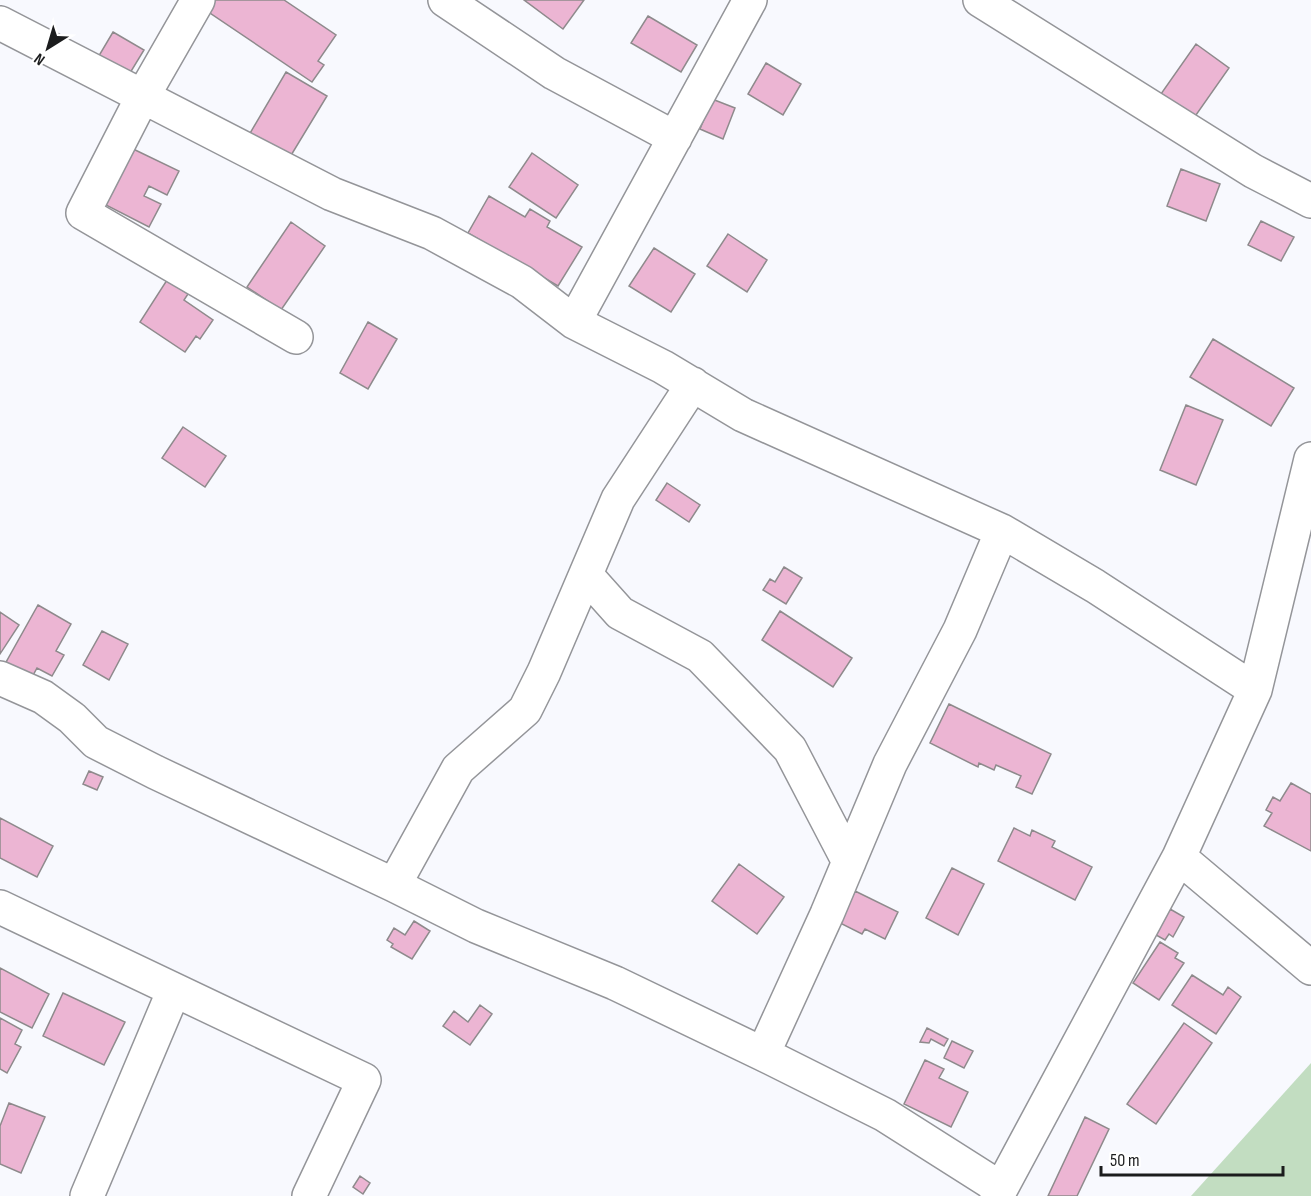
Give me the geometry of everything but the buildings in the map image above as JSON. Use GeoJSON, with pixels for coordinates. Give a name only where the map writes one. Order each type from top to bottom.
{"type":"FeatureCollection","features":[{"type":"Feature","properties":{"kind":"street"},"geometry":{"type":"LineString","coordinates":[[198,0],[143,96],[83,213],[296,337]]}},
{"type":"Feature","properties":{"kind":"street"},"geometry":{"type":"LineString","coordinates":[[445,0],[554,73],[675,138]]}},
{"type":"Feature","properties":{"kind":"street"},"geometry":{"type":"LineString","coordinates":[[574,322],[750,0]]}},
{"type":"Feature","properties":{"kind":"street"},"geometry":{"type":"LineString","coordinates":[[980,0],[1253,171],[1311,201]]}},
{"type":"Feature","properties":{"kind":"street"},"geometry":{"type":"LineString","coordinates":[[0,23],[332,194],[432,232],[522,282],[574,322],[663,367],[743,415],[1002,531],[1095,586],[1255,690]]}},
{"type":"Feature","properties":{"kind":"street"},"geometry":{"type":"LineString","coordinates":[[394,885],[458,769],[525,710],[544,672],[618,499],[693,384]]}},
{"type":"Feature","properties":{"kind":"street"},"geometry":{"type":"LineString","coordinates":[[0,678],[43,696],[72,718],[96,741],[135,762],[476,926],[615,983],[885,1115],[998,1192],[1179,857],[1255,690],[1311,459]]}},
{"type":"Feature","properties":{"kind":"street"},"geometry":{"type":"LineString","coordinates":[[763,1054],[890,764],[960,630],[1002,531]]}},
{"type":"Feature","properties":{"kind":"street"},"geometry":{"type":"LineString","coordinates":[[586,575],[620,613],[700,656],[790,749],[849,862]]}},
{"type":"Feature","properties":{"kind":"street"},"geometry":{"type":"LineString","coordinates":[[1179,857],[1311,968]]}},
{"type":"Feature","properties":{"kind":"street"},"geometry":{"type":"LineString","coordinates":[[0,907],[364,1080],[309,1196]]}},
{"type":"Feature","properties":{"kind":"street"},"geometry":{"type":"LineString","coordinates":[[87,1196],[174,990]]}},
{"type":"Feature","properties":{"kind":"green space"},"geometry":{"type":"Polygon","coordinates":[[[1311,1063],[1311,1196],[1191,1196],[1311,1063]]]}}]}
